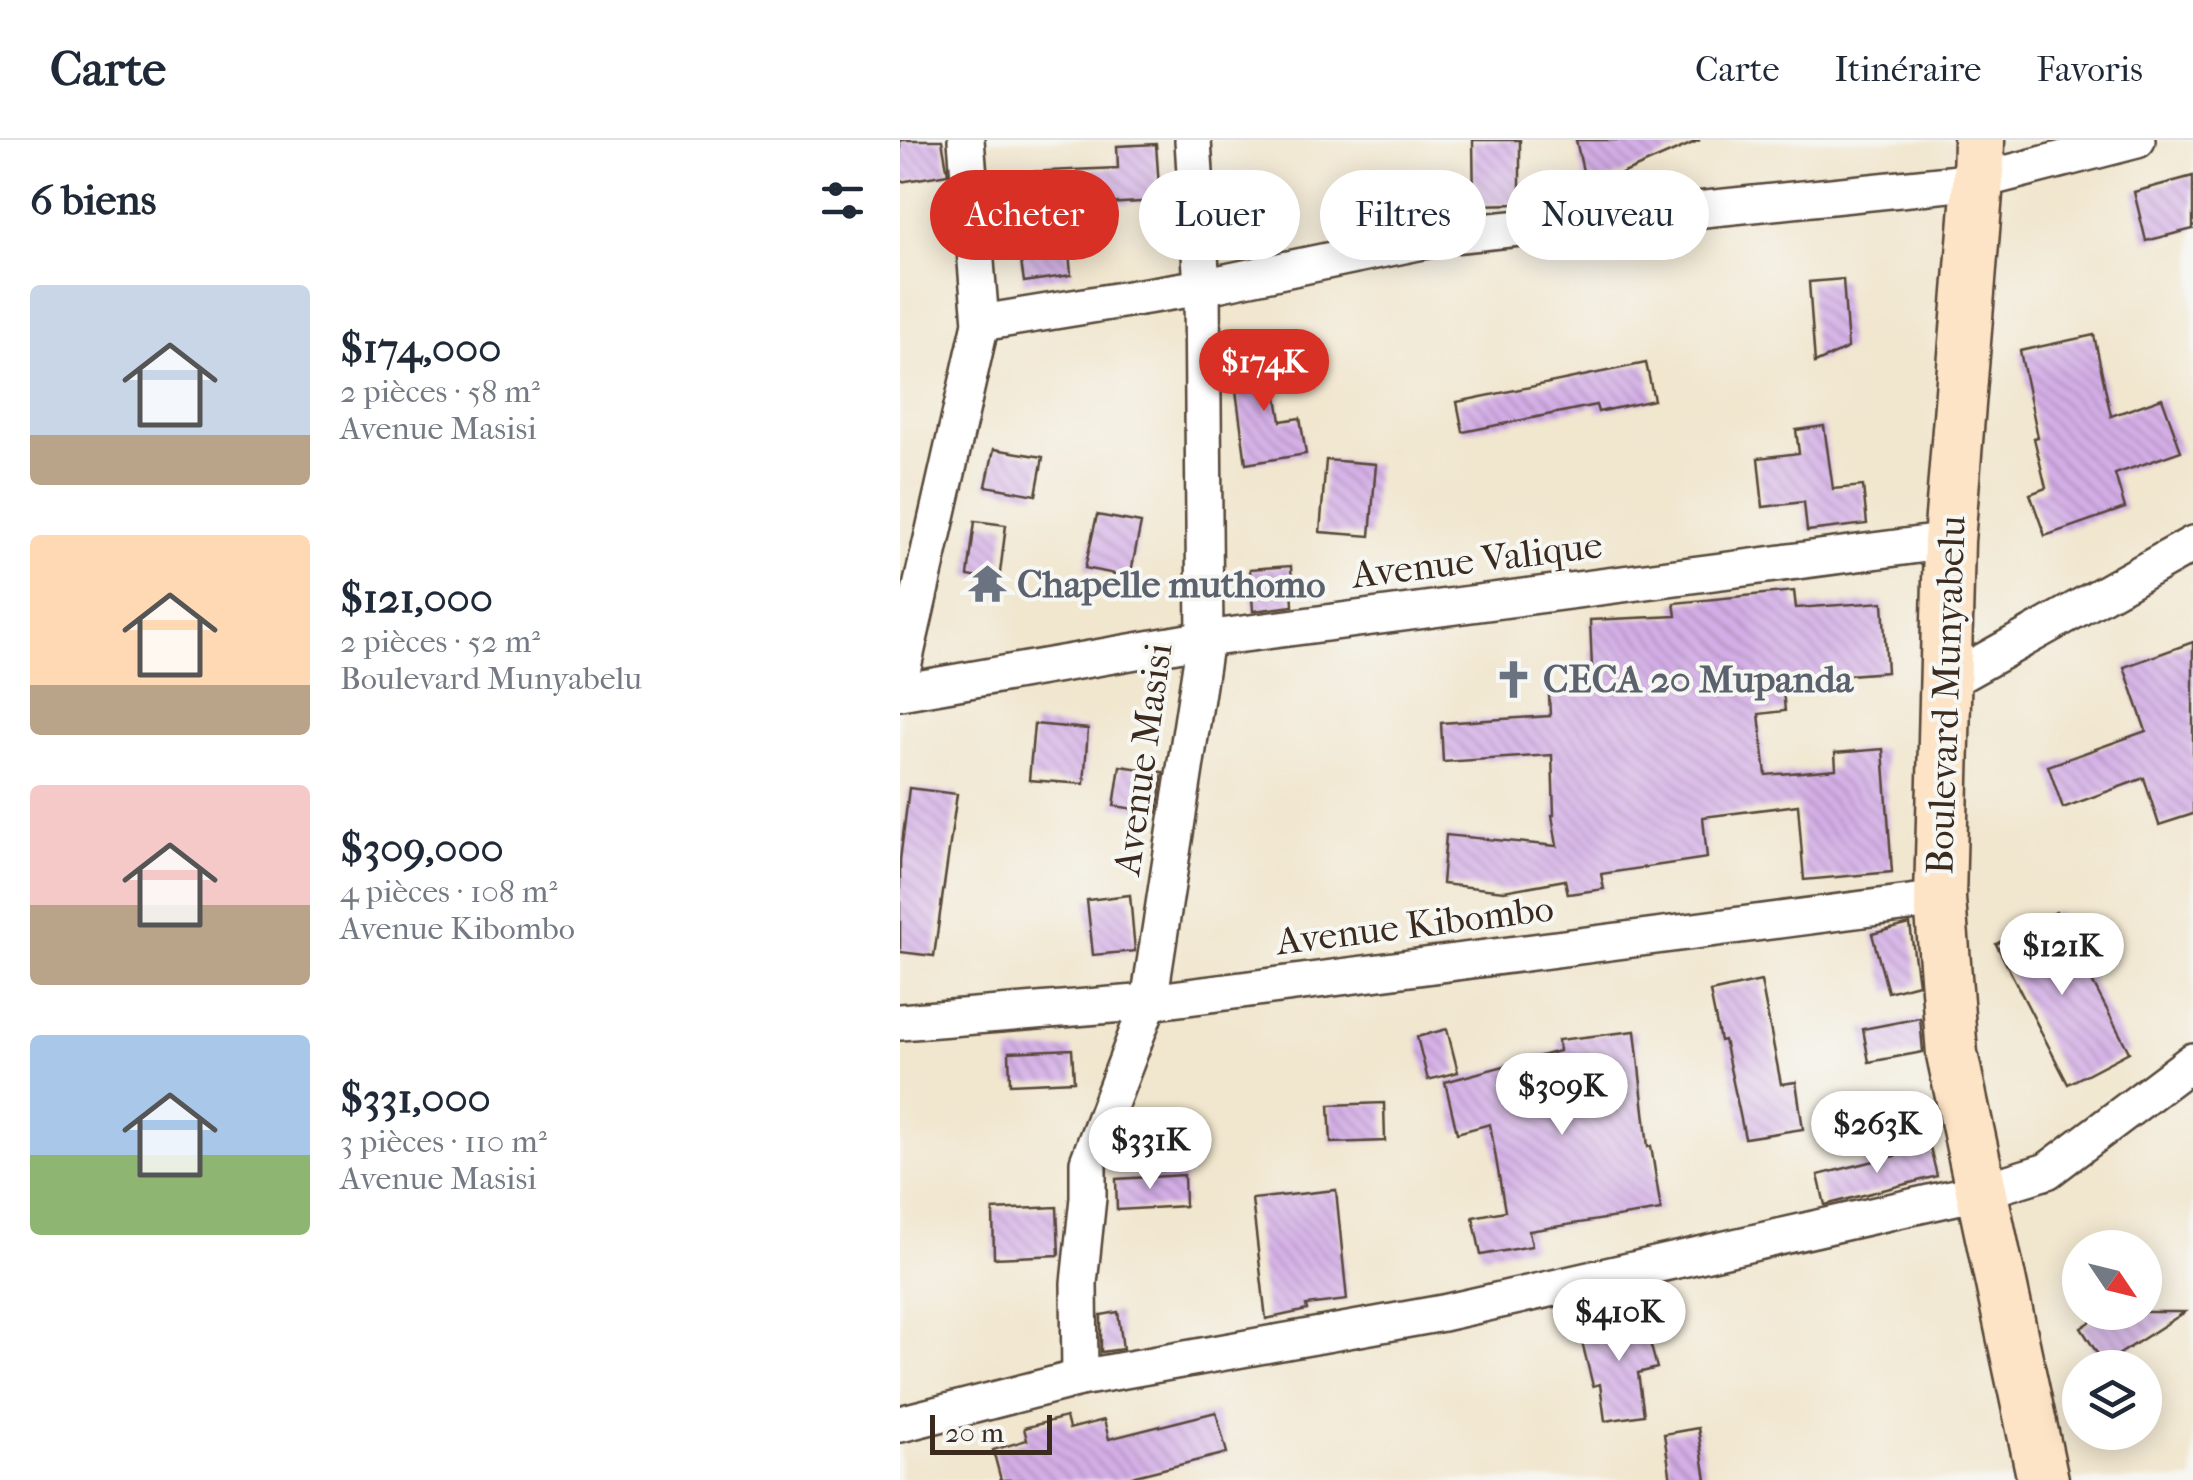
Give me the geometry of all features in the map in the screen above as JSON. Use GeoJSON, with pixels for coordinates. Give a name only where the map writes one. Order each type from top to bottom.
{"type":"FeatureCollection","features":[{"type":"Feature","properties":{"kind":"street"},"geometry":{"type":"LineString","coordinates":[[900,680],[981,323],[966,140]]}},
{"type":"Feature","properties":{"kind":"street","name":"Avenue Masisi"},"geometry":{"type":"LineString","coordinates":[[1080,1378],[1079,1283],[1088,1162],[1149,1002],[1204,638],[1202,287],[1193,140]]}},
{"type":"Feature","properties":{"kind":"street"},"geometry":{"type":"LineString","coordinates":[[981,323],[1202,287],[1452,235],[2137,140]]}},
{"type":"Feature","properties":{"kind":"street","name":"Boulevard Munyabelu"},"geometry":{"type":"LineString","coordinates":[[1979,161],[1949,541],[1940,898],[1952,1054],[2044,1480]]}},
{"type":"Feature","properties":{"kind":"street","name":"Avenue Valique"},"geometry":{"type":"LineString","coordinates":[[900,692],[1204,638],[1949,541]]}},
{"type":"Feature","properties":{"kind":"street"},"geometry":{"type":"LineString","coordinates":[[1945,683],[2193,544]]}},
{"type":"Feature","properties":{"kind":"street","name":"Avenue Kibombo"},"geometry":{"type":"LineString","coordinates":[[900,1022],[1149,1002],[1940,898]]}},
{"type":"Feature","properties":{"kind":"street"},"geometry":{"type":"LineString","coordinates":[[900,1424],[1080,1378],[1443,1313],[1982,1192],[2047,1170],[2193,1061]]}},
{"type":"Feature","properties":{"kind":"building"},"geometry":{"type":"Polygon","coordinates":[[[900,140],[942,140],[947,170],[930,170],[930,177],[900,182],[900,140]]]}},
{"type":"Feature","properties":{"kind":"building"},"geometry":{"type":"Polygon","coordinates":[[[1473,140],[1520,140],[1520,170],[1506,170],[1506,204],[1486,205],[1486,170],[1473,170],[1473,140]]]}},
{"type":"Feature","properties":{"kind":"building"},"geometry":{"type":"Polygon","coordinates":[[[1576,140],[1700,140],[1631,170],[1583,170],[1576,140]]]}},
{"type":"Feature","properties":{"kind":"building"},"geometry":{"type":"Polygon","coordinates":[[[1156,144],[1158,170],[1139,170],[1139,202],[1119,203],[1119,170],[1071,170],[1118,168],[1117,146],[1156,144]]]}},
{"type":"Feature","properties":{"kind":"building"},"geometry":{"type":"Polygon","coordinates":[[[2193,176],[2193,229],[2146,241],[2134,192],[2193,176]]]}},
{"type":"Feature","properties":{"kind":"building"},"geometry":{"type":"Polygon","coordinates":[[[1021,260],[1070,260],[1071,275],[1024,282],[1021,260]]]}},
{"type":"Feature","properties":{"kind":"building"},"geometry":{"type":"Polygon","coordinates":[[[1843,279],[1848,348],[1815,363],[1809,282],[1843,279]]]}},
{"type":"Feature","properties":{"kind":"building"},"geometry":{"type":"Polygon","coordinates":[[[2094,335],[2111,416],[2162,398],[2181,451],[2115,474],[2125,508],[2045,536],[2030,494],[2046,488],[2020,351],[2094,335]]]}},
{"type":"Feature","properties":{"kind":"building"},"geometry":{"type":"Polygon","coordinates":[[[1270,354],[1281,421],[1300,418],[1306,454],[1246,464],[1232,361],[1270,354]]]}},
{"type":"Feature","properties":{"kind":"building"},"geometry":{"type":"Polygon","coordinates":[[[1646,363],[1654,400],[1598,412],[1596,405],[1463,432],[1457,402],[1646,363]]]}},
{"type":"Feature","properties":{"kind":"building"},"geometry":{"type":"Polygon","coordinates":[[[1824,426],[1833,489],[1863,486],[1867,524],[1807,531],[1804,502],[1763,507],[1758,458],[1799,453],[1796,430],[1824,426]]]}},
{"type":"Feature","properties":{"kind":"building"},"geometry":{"type":"Polygon","coordinates":[[[994,449],[1043,457],[1036,495],[986,486],[994,449]]]}},
{"type":"Feature","properties":{"kind":"building"},"geometry":{"type":"Polygon","coordinates":[[[1326,460],[1376,464],[1370,536],[1320,532],[1326,460]]]}},
{"type":"Feature","properties":{"kind":"building"},"geometry":{"type":"Polygon","coordinates":[[[1097,515],[1141,523],[1130,577],[1085,568],[1097,515]]]}},
{"type":"Feature","properties":{"kind":"building"},"geometry":{"type":"Polygon","coordinates":[[[975,521],[1006,525],[999,581],[968,576],[975,521]]]}},
{"type":"Feature","properties":{"kind":"building"},"geometry":{"type":"Polygon","coordinates":[[[1291,566],[1293,606],[1253,611],[1250,569],[1291,566]]]}},
{"type":"Feature","properties":{"kind":"building"},"geometry":{"type":"Polygon","coordinates":[[[1794,591],[1796,608],[1883,602],[1887,672],[1782,680],[1785,711],[1759,714],[1766,775],[1836,769],[1835,753],[1883,749],[1892,872],[1804,880],[1798,805],[1703,817],[1707,858],[1601,874],[1604,889],[1568,894],[1565,880],[1504,891],[1442,884],[1446,835],[1557,846],[1552,815],[1552,755],[1443,762],[1441,723],[1550,716],[1549,694],[1593,692],[1590,620],[1676,616],[1674,603],[1794,591]]]}},
{"type":"Feature","properties":{"kind":"building"},"geometry":{"type":"Polygon","coordinates":[[[2193,642],[2193,814],[2159,825],[2144,778],[2063,808],[2048,766],[2146,731],[2124,667],[2193,642]]]}},
{"type":"Feature","properties":{"kind":"building"},"geometry":{"type":"Polygon","coordinates":[[[1034,724],[1088,729],[1084,784],[1029,780],[1034,724]]]}},
{"type":"Feature","properties":{"kind":"building"},"geometry":{"type":"Polygon","coordinates":[[[1120,766],[1163,772],[1157,812],[1114,806],[1120,766]]]}},
{"type":"Feature","properties":{"kind":"building"},"geometry":{"type":"Polygon","coordinates":[[[909,788],[957,794],[934,956],[900,952],[900,860],[909,788]]]}},
{"type":"Feature","properties":{"kind":"building"},"geometry":{"type":"Polygon","coordinates":[[[1130,895],[1135,951],[1093,955],[1087,900],[1130,895]]]}},
{"type":"Feature","properties":{"kind":"building"},"geometry":{"type":"Polygon","coordinates":[[[2056,912],[2129,1052],[2068,1084],[1996,944],[2056,912]]]}},
{"type":"Feature","properties":{"kind":"building"},"geometry":{"type":"Polygon","coordinates":[[[1910,924],[1918,984],[1888,992],[1872,934],[1910,924]]]}},
{"type":"Feature","properties":{"kind":"building"},"geometry":{"type":"Polygon","coordinates":[[[1761,981],[1781,1084],[1796,1082],[1803,1129],[1745,1138],[1710,992],[1761,981]]]}},
{"type":"Feature","properties":{"kind":"building"},"geometry":{"type":"Polygon","coordinates":[[[1920,1018],[1923,1052],[1869,1062],[1863,1029],[1920,1018]]]}},
{"type":"Feature","properties":{"kind":"building"},"geometry":{"type":"Polygon","coordinates":[[[1447,1029],[1458,1072],[1428,1080],[1417,1037],[1447,1029]]]}},
{"type":"Feature","properties":{"kind":"building"},"geometry":{"type":"Polygon","coordinates":[[[1635,1031],[1648,1147],[1651,1146],[1661,1210],[1529,1231],[1532,1246],[1481,1255],[1473,1217],[1505,1211],[1490,1124],[1457,1133],[1445,1082],[1559,1051],[1558,1040],[1635,1031]]]}},
{"type":"Feature","properties":{"kind":"building"},"geometry":{"type":"Polygon","coordinates":[[[1072,1049],[1074,1081],[1010,1084],[1009,1052],[1072,1049]]]}},
{"type":"Feature","properties":{"kind":"building"},"geometry":{"type":"Polygon","coordinates":[[[1384,1103],[1385,1141],[1331,1143],[1329,1105],[1384,1103]]]}},
{"type":"Feature","properties":{"kind":"building"},"geometry":{"type":"Polygon","coordinates":[[[1930,1147],[1937,1176],[1825,1205],[1818,1175],[1930,1147]]]}},
{"type":"Feature","properties":{"kind":"building"},"geometry":{"type":"Polygon","coordinates":[[[1184,1175],[1185,1206],[1117,1210],[1116,1179],[1184,1175]]]}},
{"type":"Feature","properties":{"kind":"building"},"geometry":{"type":"Polygon","coordinates":[[[1336,1190],[1347,1300],[1306,1305],[1307,1310],[1266,1319],[1252,1199],[1336,1190]]]}},
{"type":"Feature","properties":{"kind":"building"},"geometry":{"type":"Polygon","coordinates":[[[1057,1207],[1059,1255],[994,1258],[993,1210],[1057,1207]]]}},
{"type":"Feature","properties":{"kind":"building"},"geometry":{"type":"Polygon","coordinates":[[[1118,1312],[1123,1349],[1101,1352],[1101,1315],[1118,1312]]]}},
{"type":"Feature","properties":{"kind":"building"},"geometry":{"type":"Polygon","coordinates":[[[2162,1312],[2185,1312],[2162,1327],[2162,1312]]]}},
{"type":"Feature","properties":{"kind":"building"},"geometry":{"type":"Polygon","coordinates":[[[1642,1313],[1657,1368],[1638,1373],[1644,1415],[1605,1421],[1600,1384],[1593,1386],[1579,1330],[1642,1313]]]}},
{"type":"Feature","properties":{"kind":"building"},"geometry":{"type":"Polygon","coordinates":[[[2082,1330],[2157,1330],[2126,1350],[2095,1350],[2082,1330]]]}},
{"type":"Feature","properties":{"kind":"building"},"geometry":{"type":"Polygon","coordinates":[[[1216,1412],[1227,1453],[1119,1480],[1001,1480],[993,1450],[1027,1440],[1024,1428],[1066,1417],[1069,1429],[1104,1420],[1109,1439],[1216,1412]]]}},
{"type":"Feature","properties":{"kind":"building"},"geometry":{"type":"Polygon","coordinates":[[[1698,1428],[1706,1480],[1671,1480],[1664,1434],[1698,1428]]]}},
{"type":"Feature","properties":{"kind":"place","name":"Chapelle muthomo"},"geometry":{"type":"Point","coordinates":[987,584]}},
{"type":"Feature","properties":{"kind":"place","name":"CECA 20 Mupanda"},"geometry":{"type":"Point","coordinates":[1513,679]}}]}
